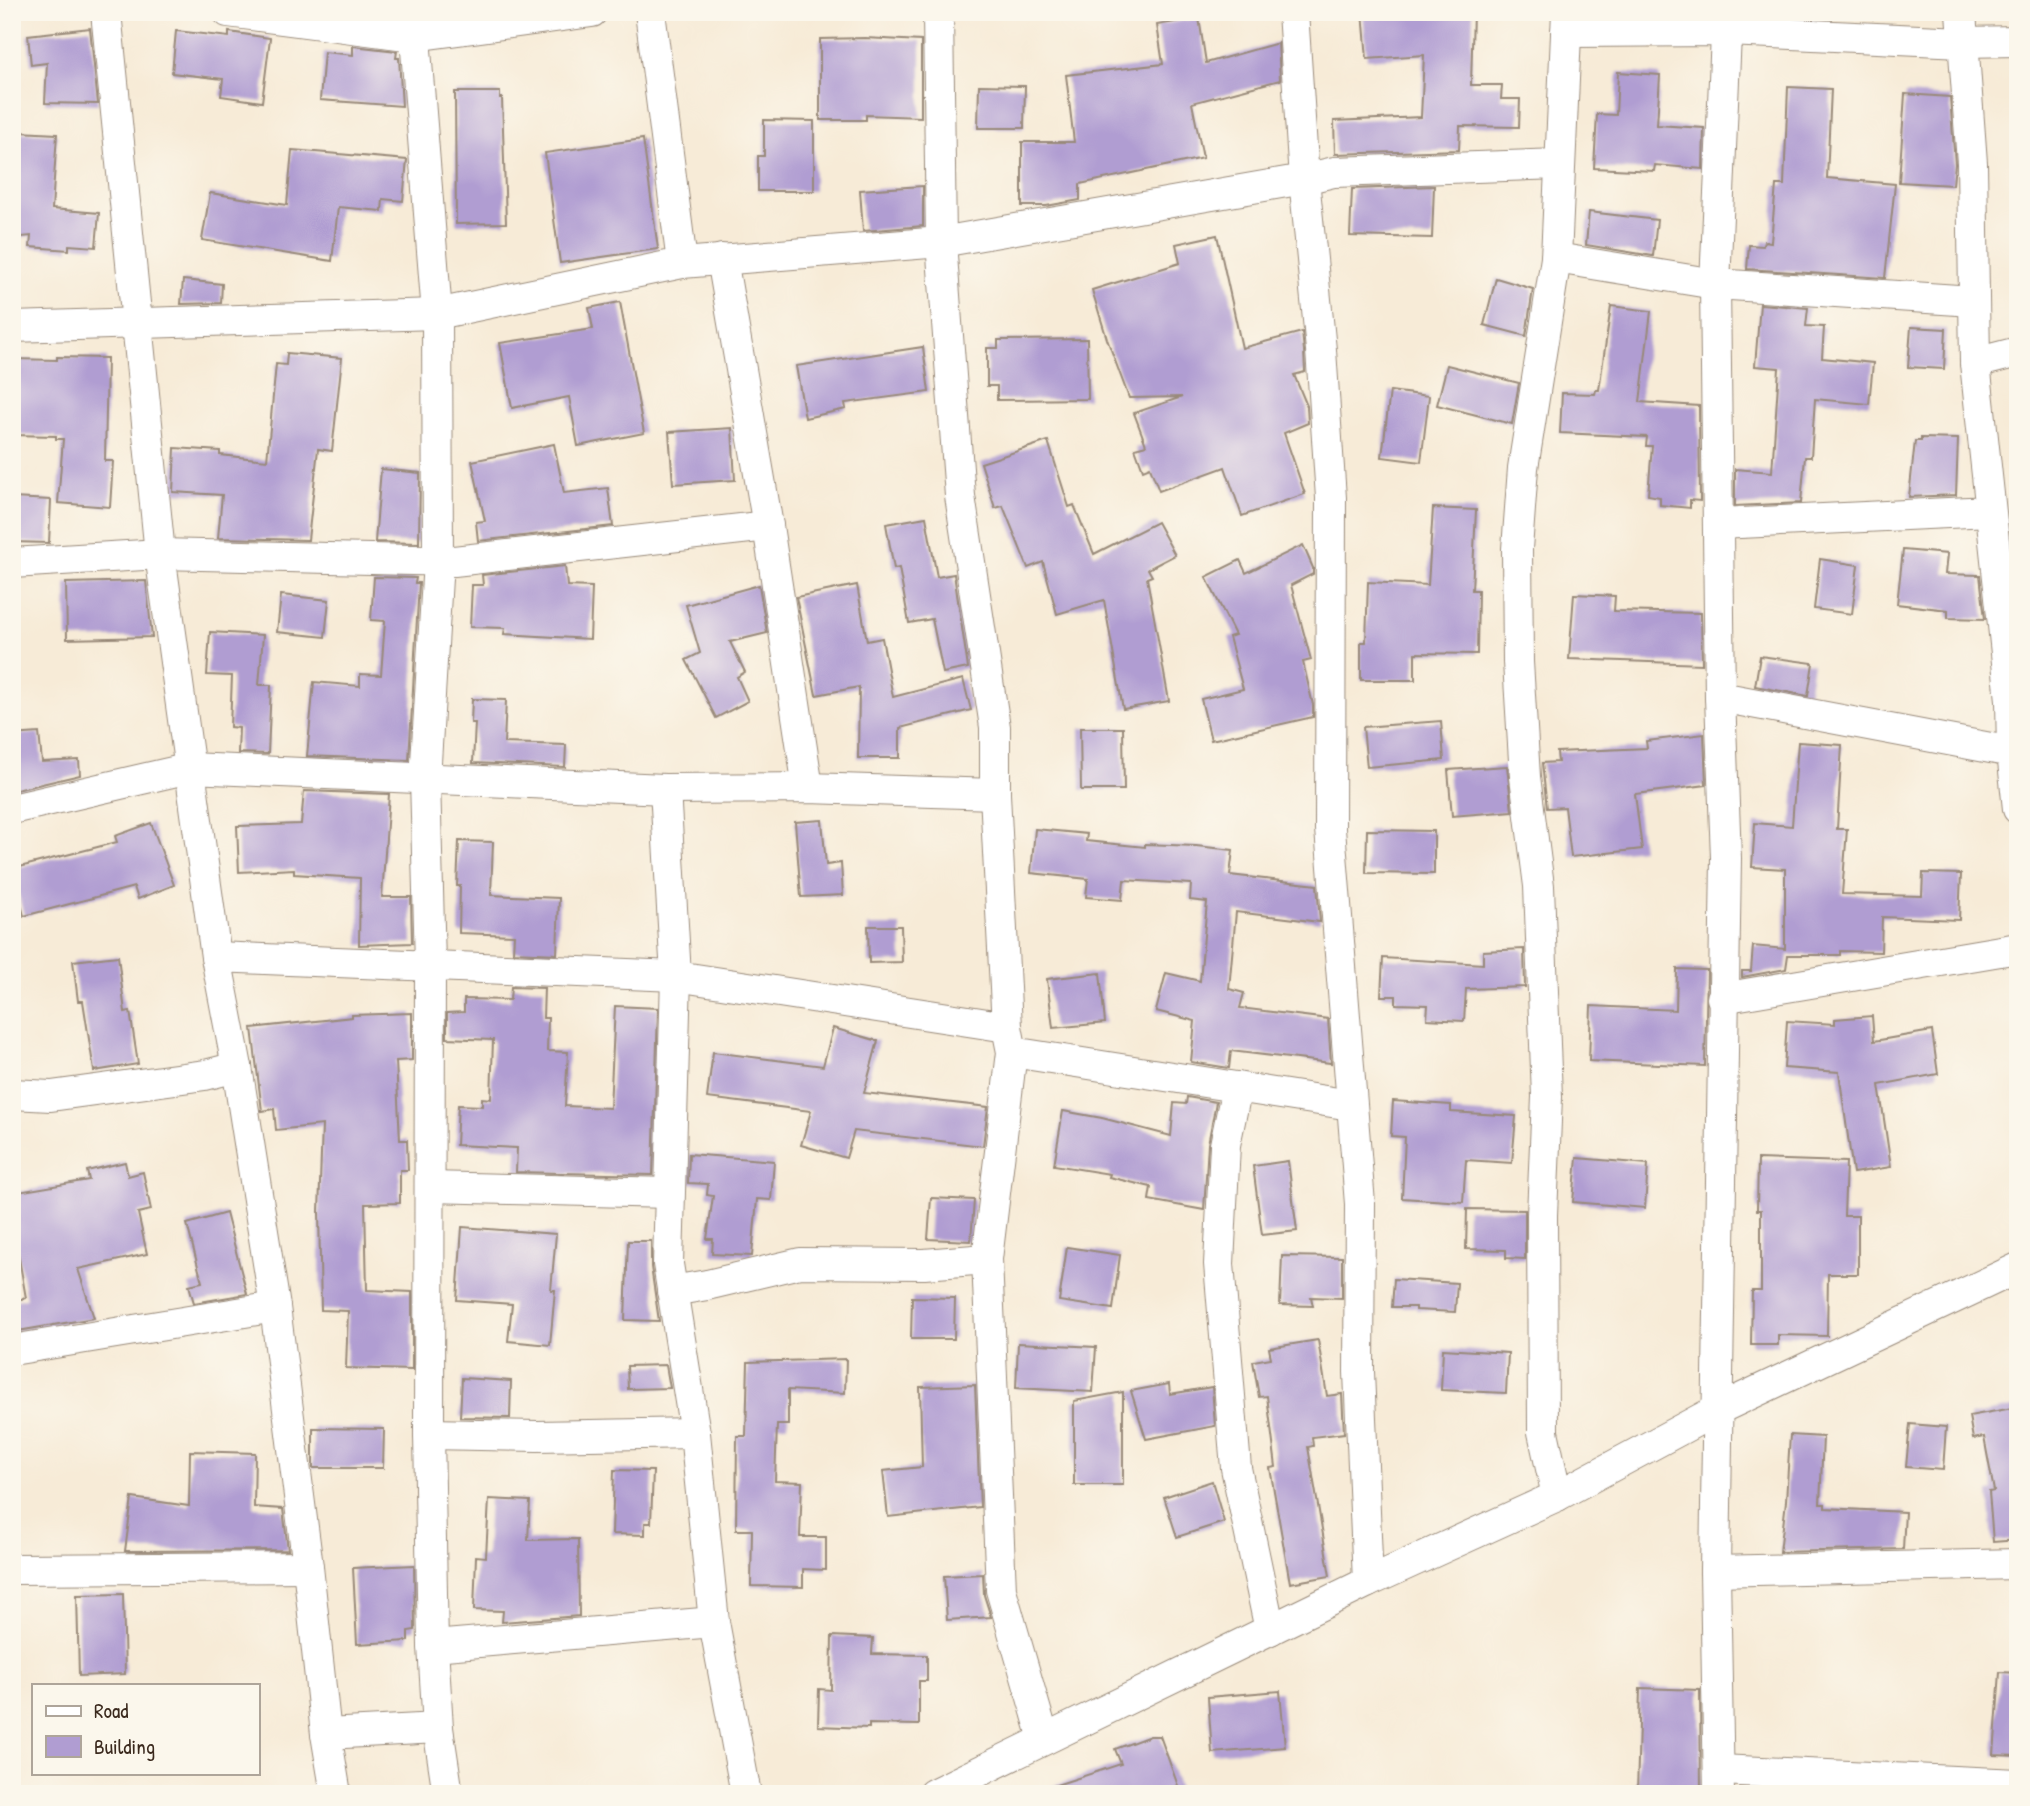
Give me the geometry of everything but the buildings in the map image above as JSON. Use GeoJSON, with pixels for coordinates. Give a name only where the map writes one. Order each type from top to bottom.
{"type":"FeatureCollection","features":[{"type":"Feature","properties":{"kind":"street"},"geometry":{"type":"LineString","coordinates":[[106,12],[160,554],[216,957],[237,1067],[275,1307],[326,1734],[336,1794]]}},
{"type":"Feature","properties":{"kind":"street"},"geometry":{"type":"LineString","coordinates":[[228,12],[413,24],[592,12]]}},
{"type":"Feature","properties":{"kind":"street"},"geometry":{"type":"LineString","coordinates":[[650,12],[682,263]]}},
{"type":"Feature","properties":{"kind":"street"},"geometry":{"type":"LineString","coordinates":[[938,12],[941,242],[960,496],[995,727],[995,794],[1009,1040],[987,1259],[1001,1590],[1044,1739]]}},
{"type":"Feature","properties":{"kind":"street"},"geometry":{"type":"LineString","coordinates":[[1293,12],[1331,498],[1330,829],[1360,1204],[1359,1372],[1368,1582]]}},
{"type":"Feature","properties":{"kind":"street"},"geometry":{"type":"LineString","coordinates":[[1961,12],[1972,163],[1975,363],[1990,511],[2015,699],[2012,752],[2018,809]]}},
{"type":"Feature","properties":{"kind":"street"},"geometry":{"type":"LineString","coordinates":[[1727,21],[1715,284],[1720,697],[1726,858],[1714,1571],[1719,1782],[2018,1784]]}},
{"type":"Feature","properties":{"kind":"street"},"geometry":{"type":"LineString","coordinates":[[1557,1496],[1544,1432],[1542,1215],[1547,1097],[1539,886],[1525,777],[1520,688],[1517,549],[1523,468],[1556,258],[1567,22],[1727,21],[1962,42],[2018,41]]}},
{"type":"Feature","properties":{"kind":"street"},"geometry":{"type":"LineString","coordinates":[[413,24],[438,314],[438,561],[425,779],[429,964],[429,1434],[433,1646],[438,1728],[448,1794]]}},
{"type":"Feature","properties":{"kind":"street"},"geometry":{"type":"LineString","coordinates":[[12,327],[438,314],[682,263],[941,242],[1334,172],[1560,164]]}},
{"type":"Feature","properties":{"kind":"street"},"geometry":{"type":"LineString","coordinates":[[1556,258],[1715,284],[1973,301]]}},
{"type":"Feature","properties":{"kind":"street"},"geometry":{"type":"LineString","coordinates":[[722,259],[768,526],[808,788]]}},
{"type":"Feature","properties":{"kind":"street"},"geometry":{"type":"LineString","coordinates":[[1975,363],[2018,352]]}},
{"type":"Feature","properties":{"kind":"street"},"geometry":{"type":"LineString","coordinates":[[1719,524],[1990,511]]}},
{"type":"Feature","properties":{"kind":"street"},"geometry":{"type":"LineString","coordinates":[[12,563],[160,554],[438,561],[768,526]]}},
{"type":"Feature","properties":{"kind":"street"},"geometry":{"type":"LineString","coordinates":[[1720,697],[2012,752]]}},
{"type":"Feature","properties":{"kind":"street"},"geometry":{"type":"LineString","coordinates":[[12,809],[190,768],[666,789],[808,788],[995,794]]}},
{"type":"Feature","properties":{"kind":"street"},"geometry":{"type":"LineString","coordinates":[[666,789],[677,976],[668,1193],[668,1264],[695,1433],[714,1622],[746,1794]]}},
{"type":"Feature","properties":{"kind":"street"},"geometry":{"type":"LineString","coordinates":[[1722,998],[2018,948]]}},
{"type":"Feature","properties":{"kind":"street"},"geometry":{"type":"LineString","coordinates":[[216,957],[677,976],[1237,1087],[1351,1105]]}},
{"type":"Feature","properties":{"kind":"street"},"geometry":{"type":"LineString","coordinates":[[12,1094],[51,1096],[205,1075],[237,1067]]}},
{"type":"Feature","properties":{"kind":"street"},"geometry":{"type":"LineString","coordinates":[[1237,1087],[1225,1145],[1219,1264],[1236,1468],[1270,1630]]}},
{"type":"Feature","properties":{"kind":"street"},"geometry":{"type":"LineString","coordinates":[[430,1186],[668,1193]]}},
{"type":"Feature","properties":{"kind":"street"},"geometry":{"type":"LineString","coordinates":[[672,1291],[800,1263],[924,1264],[987,1259]]}},
{"type":"Feature","properties":{"kind":"street"},"geometry":{"type":"LineString","coordinates":[[933,1794],[1368,1582],[1557,1496],[1717,1410],[2018,1268]]}},
{"type":"Feature","properties":{"kind":"street"},"geometry":{"type":"LineString","coordinates":[[12,1350],[275,1307]]}},
{"type":"Feature","properties":{"kind":"street"},"geometry":{"type":"LineString","coordinates":[[429,1434],[537,1436],[695,1433]]}},
{"type":"Feature","properties":{"kind":"street"},"geometry":{"type":"LineString","coordinates":[[1714,1571],[2018,1564]]}},
{"type":"Feature","properties":{"kind":"street"},"geometry":{"type":"LineString","coordinates":[[12,1569],[308,1567]]}},
{"type":"Feature","properties":{"kind":"street"},"geometry":{"type":"LineString","coordinates":[[433,1646],[714,1622]]}},
{"type":"Feature","properties":{"kind":"street"},"geometry":{"type":"LineString","coordinates":[[326,1734],[438,1728]]}}]}
